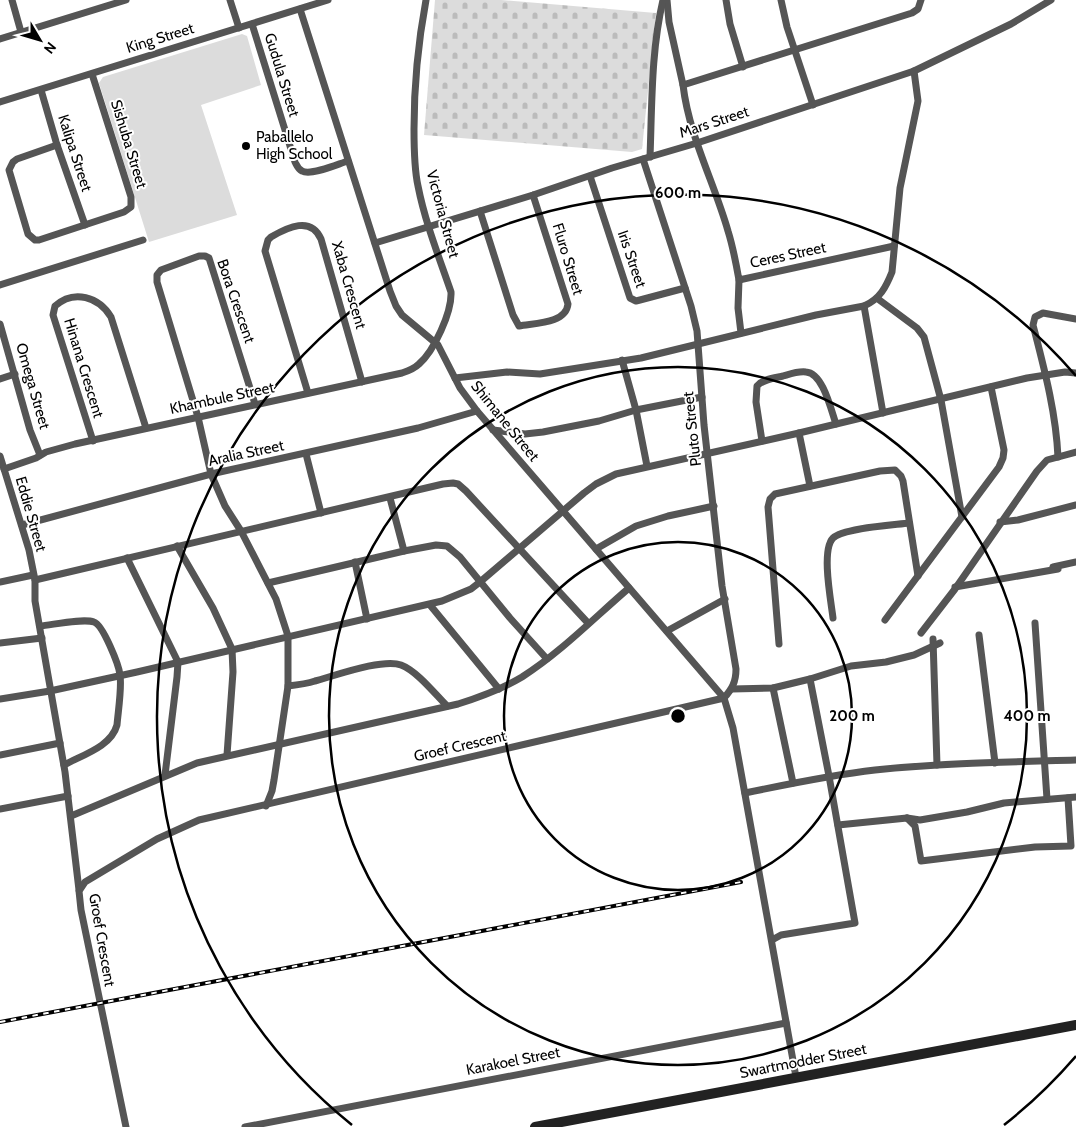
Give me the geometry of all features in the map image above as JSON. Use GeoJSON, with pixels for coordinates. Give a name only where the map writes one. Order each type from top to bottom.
{"type":"FeatureCollection","features":[{"type":"Feature","properties":{"kind":"main road","name":"Swartmodder Street"},"geometry":{"type":"LineString","coordinates":[[535,1127],[1076,1025]]}},
{"type":"Feature","properties":{"kind":"street"},"geometry":{"type":"LineString","coordinates":[[12,0],[22,32]]}},
{"type":"Feature","properties":{"kind":"street"},"geometry":{"type":"LineString","coordinates":[[0,39],[126,0]]}},
{"type":"Feature","properties":{"kind":"street"},"geometry":{"type":"LineString","coordinates":[[230,0],[239,28]]}},
{"type":"Feature","properties":{"kind":"street","name":"King Street"},"geometry":{"type":"LineString","coordinates":[[0,102],[328,0]]}},
{"type":"Feature","properties":{"kind":"street","name":"Victoria Street"},"geometry":{"type":"LineString","coordinates":[[426,0],[417,46],[414,93],[414,148],[418,185],[429,227],[451,292],[451,300],[446,318],[434,341]]}},
{"type":"Feature","properties":{"kind":"street"},"geometry":{"type":"LineString","coordinates":[[647,158],[659,18],[665,0]]}},
{"type":"Feature","properties":{"kind":"street","name":"Ceres Street"},"geometry":{"type":"LineString","coordinates":[[665,0],[684,95],[697,143],[728,230],[739,280],[894,246]]}},
{"type":"Feature","properties":{"kind":"street"},"geometry":{"type":"LineString","coordinates":[[726,0],[730,24],[743,67]]}},
{"type":"Feature","properties":{"kind":"street"},"geometry":{"type":"LineString","coordinates":[[781,0],[794,50],[813,105]]}},
{"type":"Feature","properties":{"kind":"street"},"geometry":{"type":"LineString","coordinates":[[683,85],[912,13],[918,9],[921,0]]}},
{"type":"Feature","properties":{"kind":"street","name":"Mars Street"},"geometry":{"type":"LineString","coordinates":[[375,243],[697,143],[914,71],[1011,24],[1051,0]]}},
{"type":"Feature","properties":{"kind":"street","name":"Shimane Street"},"geometry":{"type":"LineString","coordinates":[[300,9],[398,310],[407,320],[434,341],[466,398],[724,698]]}},
{"type":"Feature","properties":{"kind":"street","name":"Gudula Street"},"geometry":{"type":"LineString","coordinates":[[252,24],[295,162],[299,169],[304,172],[310,172],[348,161]]}},
{"type":"Feature","properties":{"kind":"street"},"geometry":{"type":"LineString","coordinates":[[455,378],[507,372],[540,374],[641,358],[839,310],[864,306],[878,299],[892,272],[900,188],[918,101],[914,71]]}},
{"type":"Feature","properties":{"kind":"street","name":"Sishuba Street"},"geometry":{"type":"LineString","coordinates":[[57,145],[17,159],[9,170],[18,206],[28,234],[31,238],[39,240],[127,211],[131,207],[132,202],[92,74]]}},
{"type":"Feature","properties":{"kind":"street","name":"Kalipa Street"},"geometry":{"type":"LineString","coordinates":[[41,90],[57,145],[85,224]]}},
{"type":"Feature","properties":{"kind":"street","name":"Pluto Street"},"geometry":{"type":"LineString","coordinates":[[647,158],[695,321],[707,453],[725,599],[736,669],[732,689]]}},
{"type":"Feature","properties":{"kind":"street","name":"Iris Street"},"geometry":{"type":"LineString","coordinates":[[590,176],[630,298],[636,301],[685,288]]}},
{"type":"Feature","properties":{"kind":"street","name":"Fluro Street"},"geometry":{"type":"LineString","coordinates":[[480,211],[513,315],[519,326],[553,320],[563,316],[568,304],[533,194]]}},
{"type":"Feature","properties":{"kind":"street","name":"Xaba Crescent"},"geometry":{"type":"LineString","coordinates":[[308,393],[265,251],[268,240],[271,237],[300,225],[316,229],[321,239],[362,382]]}},
{"type":"Feature","properties":{"kind":"street"},"geometry":{"type":"LineString","coordinates":[[0,285],[143,240]]}},
{"type":"Feature","properties":{"kind":"street","name":"Bora Crescent"},"geometry":{"type":"LineString","coordinates":[[198,417],[156,277],[161,270],[199,256],[207,256],[211,261],[255,404]]}},
{"type":"Feature","properties":{"kind":"street"},"geometry":{"type":"LineString","coordinates":[[739,280],[738,308],[741,333]]}},
{"type":"Feature","properties":{"kind":"street","name":"Hinana Crescent"},"geometry":{"type":"LineString","coordinates":[[93,441],[53,316],[54,308],[58,303],[72,297],[84,296],[91,299],[103,307],[111,317],[146,428]]}},
{"type":"Feature","properties":{"kind":"street"},"geometry":{"type":"LineString","coordinates":[[878,299],[912,323],[921,332],[941,400],[962,517]]}},
{"type":"Feature","properties":{"kind":"street"},"geometry":{"type":"LineString","coordinates":[[864,306],[883,413]]}},
{"type":"Feature","properties":{"kind":"street"},"geometry":{"type":"LineString","coordinates":[[1058,457],[1057,435],[1046,375],[1033,325],[1035,317],[1043,313],[1076,319]]}},
{"type":"Feature","properties":{"kind":"street","name":"Omega Street"},"geometry":{"type":"LineString","coordinates":[[0,324],[30,430],[40,455]]}},
{"type":"Feature","properties":{"kind":"street","name":"Khambule Street"},"geometry":{"type":"LineString","coordinates":[[4,469],[50,451],[146,428],[408,371],[418,365],[427,355],[434,341]]}},
{"type":"Feature","properties":{"kind":"street"},"geometry":{"type":"LineString","coordinates":[[427,355],[437,355],[445,358]]}},
{"type":"Feature","properties":{"kind":"street"},"geometry":{"type":"LineString","coordinates":[[622,360],[636,410],[647,466]]}},
{"type":"Feature","properties":{"kind":"street"},"geometry":{"type":"LineString","coordinates":[[762,441],[756,402],[757,386],[764,381],[799,372],[810,373],[818,379],[836,424]]}},
{"type":"Feature","properties":{"kind":"street"},"geometry":{"type":"LineString","coordinates":[[0,699],[50,691],[120,676],[430,605],[462,593],[480,582],[596,484],[616,474],[991,387],[1046,375],[1065,372],[1076,373]]}},
{"type":"Feature","properties":{"kind":"street"},"geometry":{"type":"LineString","coordinates":[[0,379],[15,374]]}},
{"type":"Feature","properties":{"kind":"street"},"geometry":{"type":"LineString","coordinates":[[886,620],[999,467],[1004,450],[991,387]]}},
{"type":"Feature","properties":{"kind":"street"},"geometry":{"type":"LineString","coordinates":[[493,430],[525,434],[543,432],[702,397]]}},
{"type":"Feature","properties":{"kind":"street","name":"Aralia Street"},"geometry":{"type":"LineString","coordinates":[[22,525],[211,474],[418,428],[477,411]]}},
{"type":"Feature","properties":{"kind":"street"},"geometry":{"type":"LineString","coordinates":[[198,417],[211,474],[224,506],[241,531],[268,583],[283,618],[288,636],[288,686],[272,792],[266,806]]}},
{"type":"Feature","properties":{"kind":"street"},"geometry":{"type":"LineString","coordinates":[[799,433],[810,486]]}},
{"type":"Feature","properties":{"kind":"street"},"geometry":{"type":"LineString","coordinates":[[926,636],[1000,522],[1037,471],[1047,460],[1076,452]]}},
{"type":"Feature","properties":{"kind":"street"},"geometry":{"type":"LineString","coordinates":[[306,454],[321,513]]}},
{"type":"Feature","properties":{"kind":"street","name":"Eddie Street"},"geometry":{"type":"LineString","coordinates":[[0,456],[22,525],[34,577],[35,601],[64,765],[79,891]]}},
{"type":"Feature","properties":{"kind":"street"},"geometry":{"type":"LineString","coordinates":[[779,644],[769,502],[775,494],[880,470],[895,470],[903,481],[918,576]]}},
{"type":"Feature","properties":{"kind":"street"},"geometry":{"type":"LineString","coordinates":[[0,582],[128,558],[453,483],[458,484],[483,507],[588,623]]}},
{"type":"Feature","properties":{"kind":"street"},"geometry":{"type":"LineString","coordinates":[[390,498],[404,551]]}},
{"type":"Feature","properties":{"kind":"street"},"geometry":{"type":"LineString","coordinates":[[596,549],[636,526],[668,516],[714,506]]}},
{"type":"Feature","properties":{"kind":"street"},"geometry":{"type":"LineString","coordinates":[[1000,522],[1018,520],[1076,506]]}},
{"type":"Feature","properties":{"kind":"street"},"geometry":{"type":"LineString","coordinates":[[833,618],[828,563],[828,549],[832,539],[845,532],[909,523]]}},
{"type":"Feature","properties":{"kind":"street"},"geometry":{"type":"LineString","coordinates":[[268,583],[404,551],[436,545],[447,546],[456,552],[547,659]]}},
{"type":"Feature","properties":{"kind":"street"},"geometry":{"type":"LineString","coordinates":[[178,546],[213,608],[232,649],[233,672],[227,755]]}},
{"type":"Feature","properties":{"kind":"street"},"geometry":{"type":"LineString","coordinates":[[128,558],[178,662],[178,677],[165,775]]}},
{"type":"Feature","properties":{"kind":"street"},"geometry":{"type":"LineString","coordinates":[[356,562],[367,619]]}},
{"type":"Feature","properties":{"kind":"street"},"geometry":{"type":"LineString","coordinates":[[955,589],[1076,562]]}},
{"type":"Feature","properties":{"kind":"street"},"geometry":{"type":"LineString","coordinates":[[937,766],[926,636],[955,586],[1058,569]]}},
{"type":"Feature","properties":{"kind":"street"},"geometry":{"type":"LineString","coordinates":[[71,816],[197,763],[478,698],[522,676],[547,659],[628,588]]}},
{"type":"Feature","properties":{"kind":"street"},"geometry":{"type":"LineString","coordinates":[[666,631],[725,599]]}},
{"type":"Feature","properties":{"kind":"street"},"geometry":{"type":"LineString","coordinates":[[430,605],[499,689]]}},
{"type":"Feature","properties":{"kind":"street"},"geometry":{"type":"LineString","coordinates":[[40,626],[87,621],[95,622],[105,634],[120,676],[115,732],[106,742],[64,765]]}},
{"type":"Feature","properties":{"kind":"street"},"geometry":{"type":"LineString","coordinates":[[1035,622],[1047,799]]}},
{"type":"Feature","properties":{"kind":"street"},"geometry":{"type":"LineString","coordinates":[[979,635],[996,763]]}},
{"type":"Feature","properties":{"kind":"street"},"geometry":{"type":"LineString","coordinates":[[0,643],[42,638]]}},
{"type":"Feature","properties":{"kind":"street"},"geometry":{"type":"LineString","coordinates":[[796,1077],[745,794],[730,716],[724,698],[732,689],[773,688],[851,666],[886,662],[914,655],[940,643]]}},
{"type":"Feature","properties":{"kind":"street"},"geometry":{"type":"LineString","coordinates":[[288,686],[311,682],[366,667],[391,663],[408,669],[447,706]]}},
{"type":"Feature","properties":{"kind":"street"},"geometry":{"type":"LineString","coordinates":[[772,940],[781,935],[855,923],[810,679]]}},
{"type":"Feature","properties":{"kind":"street"},"geometry":{"type":"LineString","coordinates":[[773,688],[793,783]]}},
{"type":"Feature","properties":{"kind":"street","name":"Groef Crescent"},"geometry":{"type":"LineString","coordinates":[[126,1127],[81,910],[79,891],[85,882],[99,872],[175,830],[199,820],[266,806],[724,698]]}},
{"type":"Feature","properties":{"kind":"street"},"geometry":{"type":"LineString","coordinates":[[0,755],[60,743]]}},
{"type":"Feature","properties":{"kind":"street"},"geometry":{"type":"LineString","coordinates":[[745,794],[829,776],[883,769],[1076,760]]}},
{"type":"Feature","properties":{"kind":"street"},"geometry":{"type":"LineString","coordinates":[[0,809],[68,796]]}},
{"type":"Feature","properties":{"kind":"street"},"geometry":{"type":"LineString","coordinates":[[838,825],[907,818],[920,820],[1004,803],[1072,797],[1071,846],[1036,847],[921,861],[915,826],[907,818]]}},
{"type":"Feature","properties":{"kind":"street","name":"Karakoel Street"},"geometry":{"type":"LineString","coordinates":[[245,1127],[786,1023]]}},
{"type":"Feature","properties":{"kind":"green space"},"geometry":{"type":"Polygon","coordinates":[[[435,0],[501,0],[656,13],[642,149],[632,152],[424,135],[435,0]]]}},
{"type":"Feature","properties":{"kind":"green space"},"geometry":{"type":"Polygon","coordinates":[[[242,34],[247,36],[261,85],[201,105],[237,215],[149,242],[99,83],[103,77],[242,34]]]}},
{"type":"Feature","properties":{"kind":"railway"},"geometry":{"type":"LineString","coordinates":[[0,1022],[741,882]]}},
{"type":"Feature","properties":{"kind":"place","name":"Paballelo High School"},"geometry":{"type":"Point","coordinates":[246,146]}}]}
